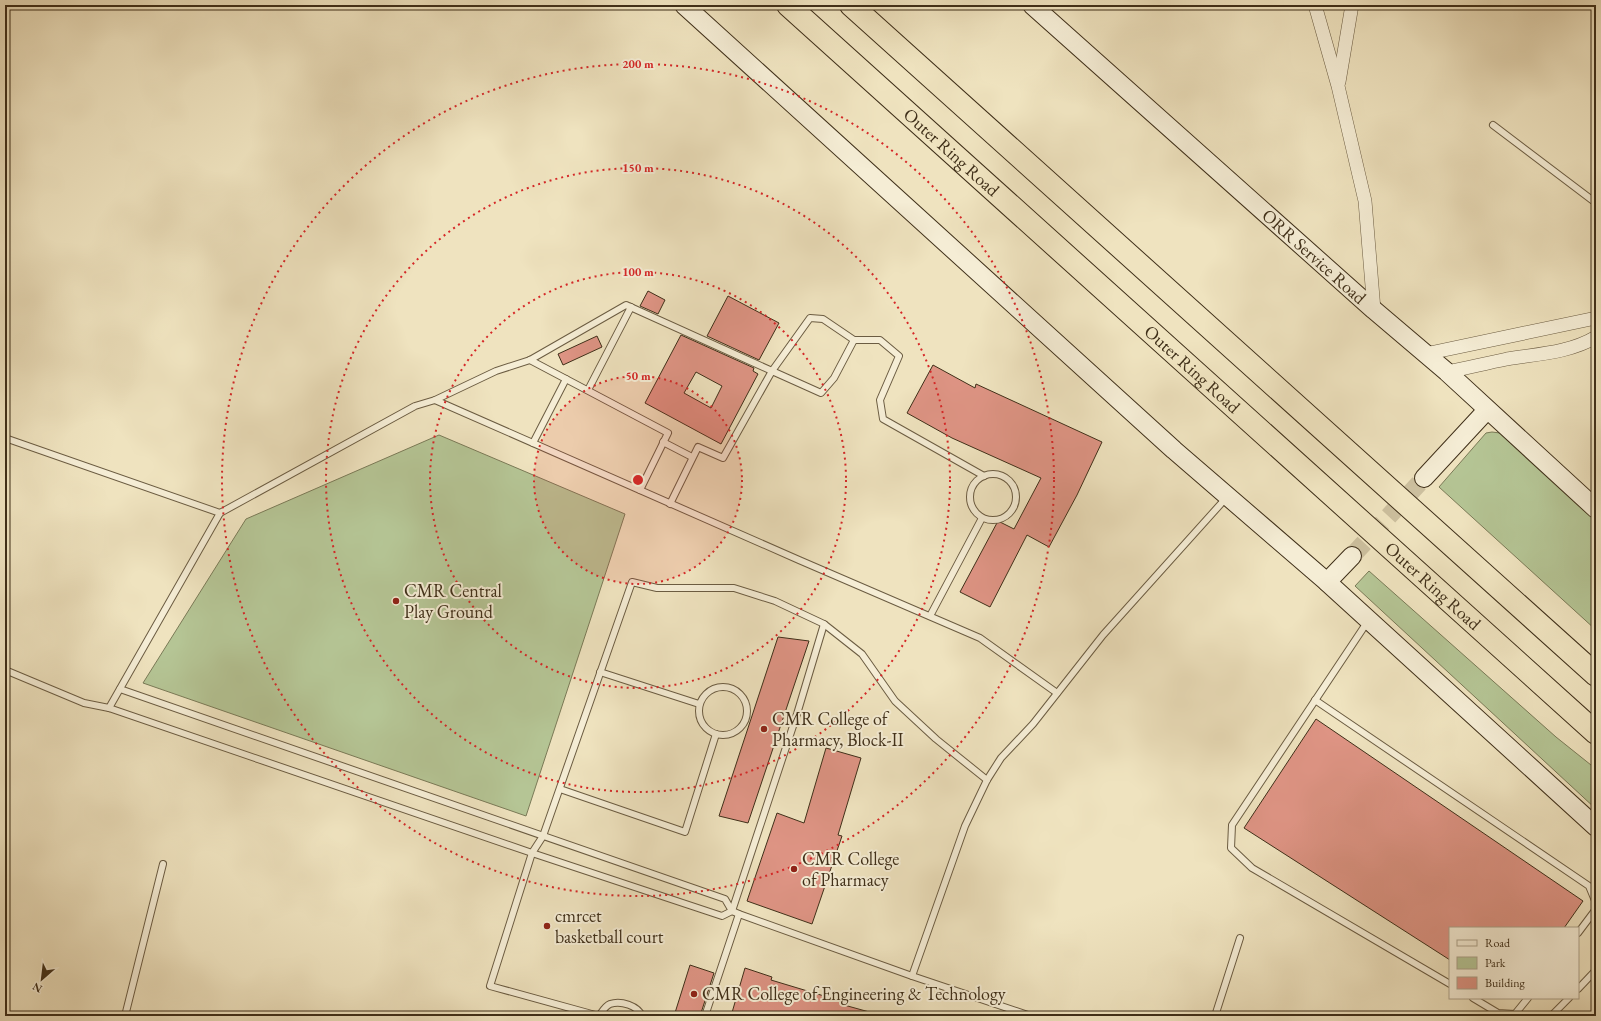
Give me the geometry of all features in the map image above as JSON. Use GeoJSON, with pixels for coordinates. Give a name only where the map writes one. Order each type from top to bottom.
{"type":"FeatureCollection","features":[{"type":"Feature","properties":{"kind":"highway","name":"Outer Ring Road"},"geometry":{"type":"LineString","coordinates":[[788,5],[1596,733]]}},
{"type":"Feature","properties":{"kind":"highway"},"geometry":{"type":"LineString","coordinates":[[851,5],[1596,675]]}},
{"type":"Feature","properties":{"kind":"main road"},"geometry":{"type":"LineString","coordinates":[[684,5],[1134,414],[1327,582],[1596,827]]}},
{"type":"Feature","properties":{"kind":"main road","name":"ORR Service Road"},"geometry":{"type":"LineString","coordinates":[[1032,5],[1374,310],[1447,372],[1596,509]]}},
{"type":"Feature","properties":{"kind":"main road"},"geometry":{"type":"LineString","coordinates":[[1424,478],[1487,410]]}},
{"type":"Feature","properties":{"kind":"main road"},"geometry":{"type":"LineString","coordinates":[[1327,582],[1352,556]]}},
{"type":"Feature","properties":{"kind":"street"},"geometry":{"type":"LineString","coordinates":[[1315,5],[1338,86],[1365,201],[1374,310]]}},
{"type":"Feature","properties":{"kind":"street"},"geometry":{"type":"LineString","coordinates":[[1338,86],[1352,5]]}},
{"type":"Feature","properties":{"kind":"street"},"geometry":{"type":"LineString","coordinates":[[1425,354],[1596,318]]}},
{"type":"Feature","properties":{"kind":"street"},"geometry":{"type":"LineString","coordinates":[[1447,372],[1560,351],[1584,344],[1596,336]]}},
{"type":"Feature","properties":{"kind":"lane"},"geometry":{"type":"LineString","coordinates":[[1493,125],[1596,203]]}},
{"type":"Feature","properties":{"kind":"lane"},"geometry":{"type":"LineString","coordinates":[[109,708],[220,513],[415,406],[435,400],[496,371],[530,360],[626,305],[822,392],[834,378],[854,340]]}},
{"type":"Feature","properties":{"kind":"lane"},"geometry":{"type":"LineString","coordinates":[[588,390],[631,308]]}},
{"type":"Feature","properties":{"kind":"lane"},"geometry":{"type":"LineString","coordinates":[[670,504],[698,447],[723,458],[772,371],[810,318],[823,319],[854,340],[880,340],[899,356],[880,400],[883,419],[984,476]]}},
{"type":"Feature","properties":{"kind":"lane"},"geometry":{"type":"LineString","coordinates":[[530,360],[668,433],[640,490]]}},
{"type":"Feature","properties":{"kind":"lane"},"geometry":{"type":"LineString","coordinates":[[533,443],[566,378]]}},
{"type":"Feature","properties":{"kind":"lane"},"geometry":{"type":"LineString","coordinates":[[435,400],[670,504],[980,638],[1057,693]]}},
{"type":"Feature","properties":{"kind":"lane"},"geometry":{"type":"LineString","coordinates":[[5,438],[220,513]]}},
{"type":"Feature","properties":{"kind":"lane"},"geometry":{"type":"LineString","coordinates":[[663,442],[692,458]]}},
{"type":"Feature","properties":{"kind":"lane"},"geometry":{"type":"LineString","coordinates":[[997,474],[1009,480],[1015,491],[1015,505],[1008,515],[995,520],[982,518],[973,509],[969,496],[973,484],[984,476],[997,474]]}},
{"type":"Feature","properties":{"kind":"lane"},"geometry":{"type":"LineString","coordinates":[[912,976],[966,826],[987,780],[1001,758],[1033,724],[1103,635],[1228,496]]}},
{"type":"Feature","properties":{"kind":"lane"},"geometry":{"type":"LineString","coordinates":[[930,616],[982,518]]}},
{"type":"Feature","properties":{"kind":"lane"},"geometry":{"type":"LineString","coordinates":[[642,1016],[641,1012],[635,1008],[619,1003],[611,1004],[604,1009],[599,1016],[490,986],[532,853],[543,836],[632,582],[657,588],[734,588],[775,601],[824,624],[862,654],[895,701],[936,739],[987,780]]}},
{"type":"Feature","properties":{"kind":"lane"},"geometry":{"type":"LineString","coordinates":[[1369,620],[1232,825],[1231,848],[1252,868],[1449,983]]}},
{"type":"Feature","properties":{"kind":"lane"},"geometry":{"type":"LineString","coordinates":[[5,670],[84,703],[109,708],[532,853],[722,916],[732,911],[797,714],[824,624]]}},
{"type":"Feature","properties":{"kind":"lane"},"geometry":{"type":"LineString","coordinates":[[600,672],[699,704]]}},
{"type":"Feature","properties":{"kind":"lane"},"geometry":{"type":"LineString","coordinates":[[717,687],[730,687],[741,694],[747,705],[746,718],[740,728],[729,734],[716,734],[706,728],[700,716],[699,704],[706,693],[717,687]]}},
{"type":"Feature","properties":{"kind":"lane"},"geometry":{"type":"LineString","coordinates":[[120,689],[725,899],[732,911],[739,914],[912,976],[1031,1016]]}},
{"type":"Feature","properties":{"kind":"lane"},"geometry":{"type":"LineString","coordinates":[[1315,700],[1589,886],[1596,903]]}},
{"type":"Feature","properties":{"kind":"lane"},"geometry":{"type":"LineString","coordinates":[[560,789],[685,832],[716,734]]}},
{"type":"Feature","properties":{"kind":"lane"},"geometry":{"type":"LineString","coordinates":[[125,1016],[163,864]]}},
{"type":"Feature","properties":{"kind":"lane"},"geometry":{"type":"LineString","coordinates":[[1579,932],[1596,909]]}},
{"type":"Feature","properties":{"kind":"lane"},"geometry":{"type":"LineString","coordinates":[[704,1016],[739,914]]}},
{"type":"Feature","properties":{"kind":"lane"},"geometry":{"type":"LineString","coordinates":[[1215,1016],[1240,938]]}},
{"type":"Feature","properties":{"kind":"lane"},"geometry":{"type":"LineString","coordinates":[[1579,988],[1596,970]]}},
{"type":"Feature","properties":{"kind":"lane"},"geometry":{"type":"LineString","coordinates":[[1475,999],[1498,1013],[1515,1014],[1527,999]]}},
{"type":"Feature","properties":{"kind":"lane"},"geometry":{"type":"LineString","coordinates":[[1551,1016],[1568,999]]}},
{"type":"Feature","properties":{"kind":"green space"},"geometry":{"type":"Polygon","coordinates":[[[1486,433],[1500,433],[1596,520],[1596,630],[1439,487],[1486,433]]]}},
{"type":"Feature","properties":{"kind":"green space","name":"CMR Central Play Ground"},"geometry":{"type":"Polygon","coordinates":[[[439,435],[625,514],[526,816],[143,683],[246,519],[439,435]]]}},
{"type":"Feature","properties":{"kind":"green space"},"geometry":{"type":"Polygon","coordinates":[[[1369,571],[1556,737],[1596,769],[1596,809],[1355,586],[1369,571]]]}},
{"type":"Feature","properties":{"kind":"building"},"geometry":{"type":"Polygon","coordinates":[[[648,291],[665,300],[658,314],[640,306],[648,291]]]}},
{"type":"Feature","properties":{"kind":"building"},"geometry":{"type":"Polygon","coordinates":[[[728,296],[779,323],[759,360],[707,336],[728,296]]]}},
{"type":"Feature","properties":{"kind":"building"},"geometry":{"type":"Polygon","coordinates":[[[681,335],[754,368],[753,371],[758,374],[721,444],[645,403],[681,335]],[[696,372],[684,393],[711,408],[722,386],[696,372]]]}},
{"type":"Feature","properties":{"kind":"building"},"geometry":{"type":"Polygon","coordinates":[[[597,336],[602,347],[563,365],[558,354],[597,336]]]}},
{"type":"Feature","properties":{"kind":"building"},"geometry":{"type":"Polygon","coordinates":[[[933,365],[975,388],[976,384],[1102,442],[1077,495],[1049,547],[1027,535],[990,607],[960,592],[998,521],[1014,529],[1041,478],[952,438],[907,413],[933,365]]]}},
{"type":"Feature","properties":{"kind":"building","name":"CMR College of Pharmacy, Block-II"},"geometry":{"type":"Polygon","coordinates":[[[778,637],[809,641],[748,823],[719,816],[778,637]]]}},
{"type":"Feature","properties":{"kind":"building"},"geometry":{"type":"Polygon","coordinates":[[[1316,719],[1583,901],[1565,927],[1449,927],[1449,959],[1244,828],[1316,719]]]}},
{"type":"Feature","properties":{"kind":"building","name":"CMR College of Pharmacy"},"geometry":{"type":"Polygon","coordinates":[[[826,748],[861,758],[838,835],[842,836],[812,924],[747,901],[777,813],[804,823],[826,748]]]}},
{"type":"Feature","properties":{"kind":"building","name":"CMR College of Engineering & Technology"},"geometry":{"type":"Polygon","coordinates":[[[690,965],[714,973],[700,1016],[674,1016],[690,965]]]}},
{"type":"Feature","properties":{"kind":"building"},"geometry":{"type":"Polygon","coordinates":[[[745,968],[772,977],[771,980],[834,999],[835,996],[846,999],[844,1005],[873,1013],[873,1016],[731,1016],[745,968]]]}},
{"type":"Feature","properties":{"kind":"tunnel"},"geometry":{"type":"LineString","coordinates":[[1352,556],[1424,478]]}},
{"type":"Feature","properties":{"kind":"place","name":"CMR Central Play Ground"},"geometry":{"type":"Point","coordinates":[396,601]}},
{"type":"Feature","properties":{"kind":"place","name":"CMR College of Pharmacy, Block-II"},"geometry":{"type":"Point","coordinates":[764,729]}},
{"type":"Feature","properties":{"kind":"place","name":"CMR College of Pharmacy"},"geometry":{"type":"Point","coordinates":[794,869]}},
{"type":"Feature","properties":{"kind":"place","name":"cmrcet basketball court"},"geometry":{"type":"Point","coordinates":[547,926]}},
{"type":"Feature","properties":{"kind":"place","name":"CMR College of Engineering & Technology"},"geometry":{"type":"Point","coordinates":[694,994]}}]}
